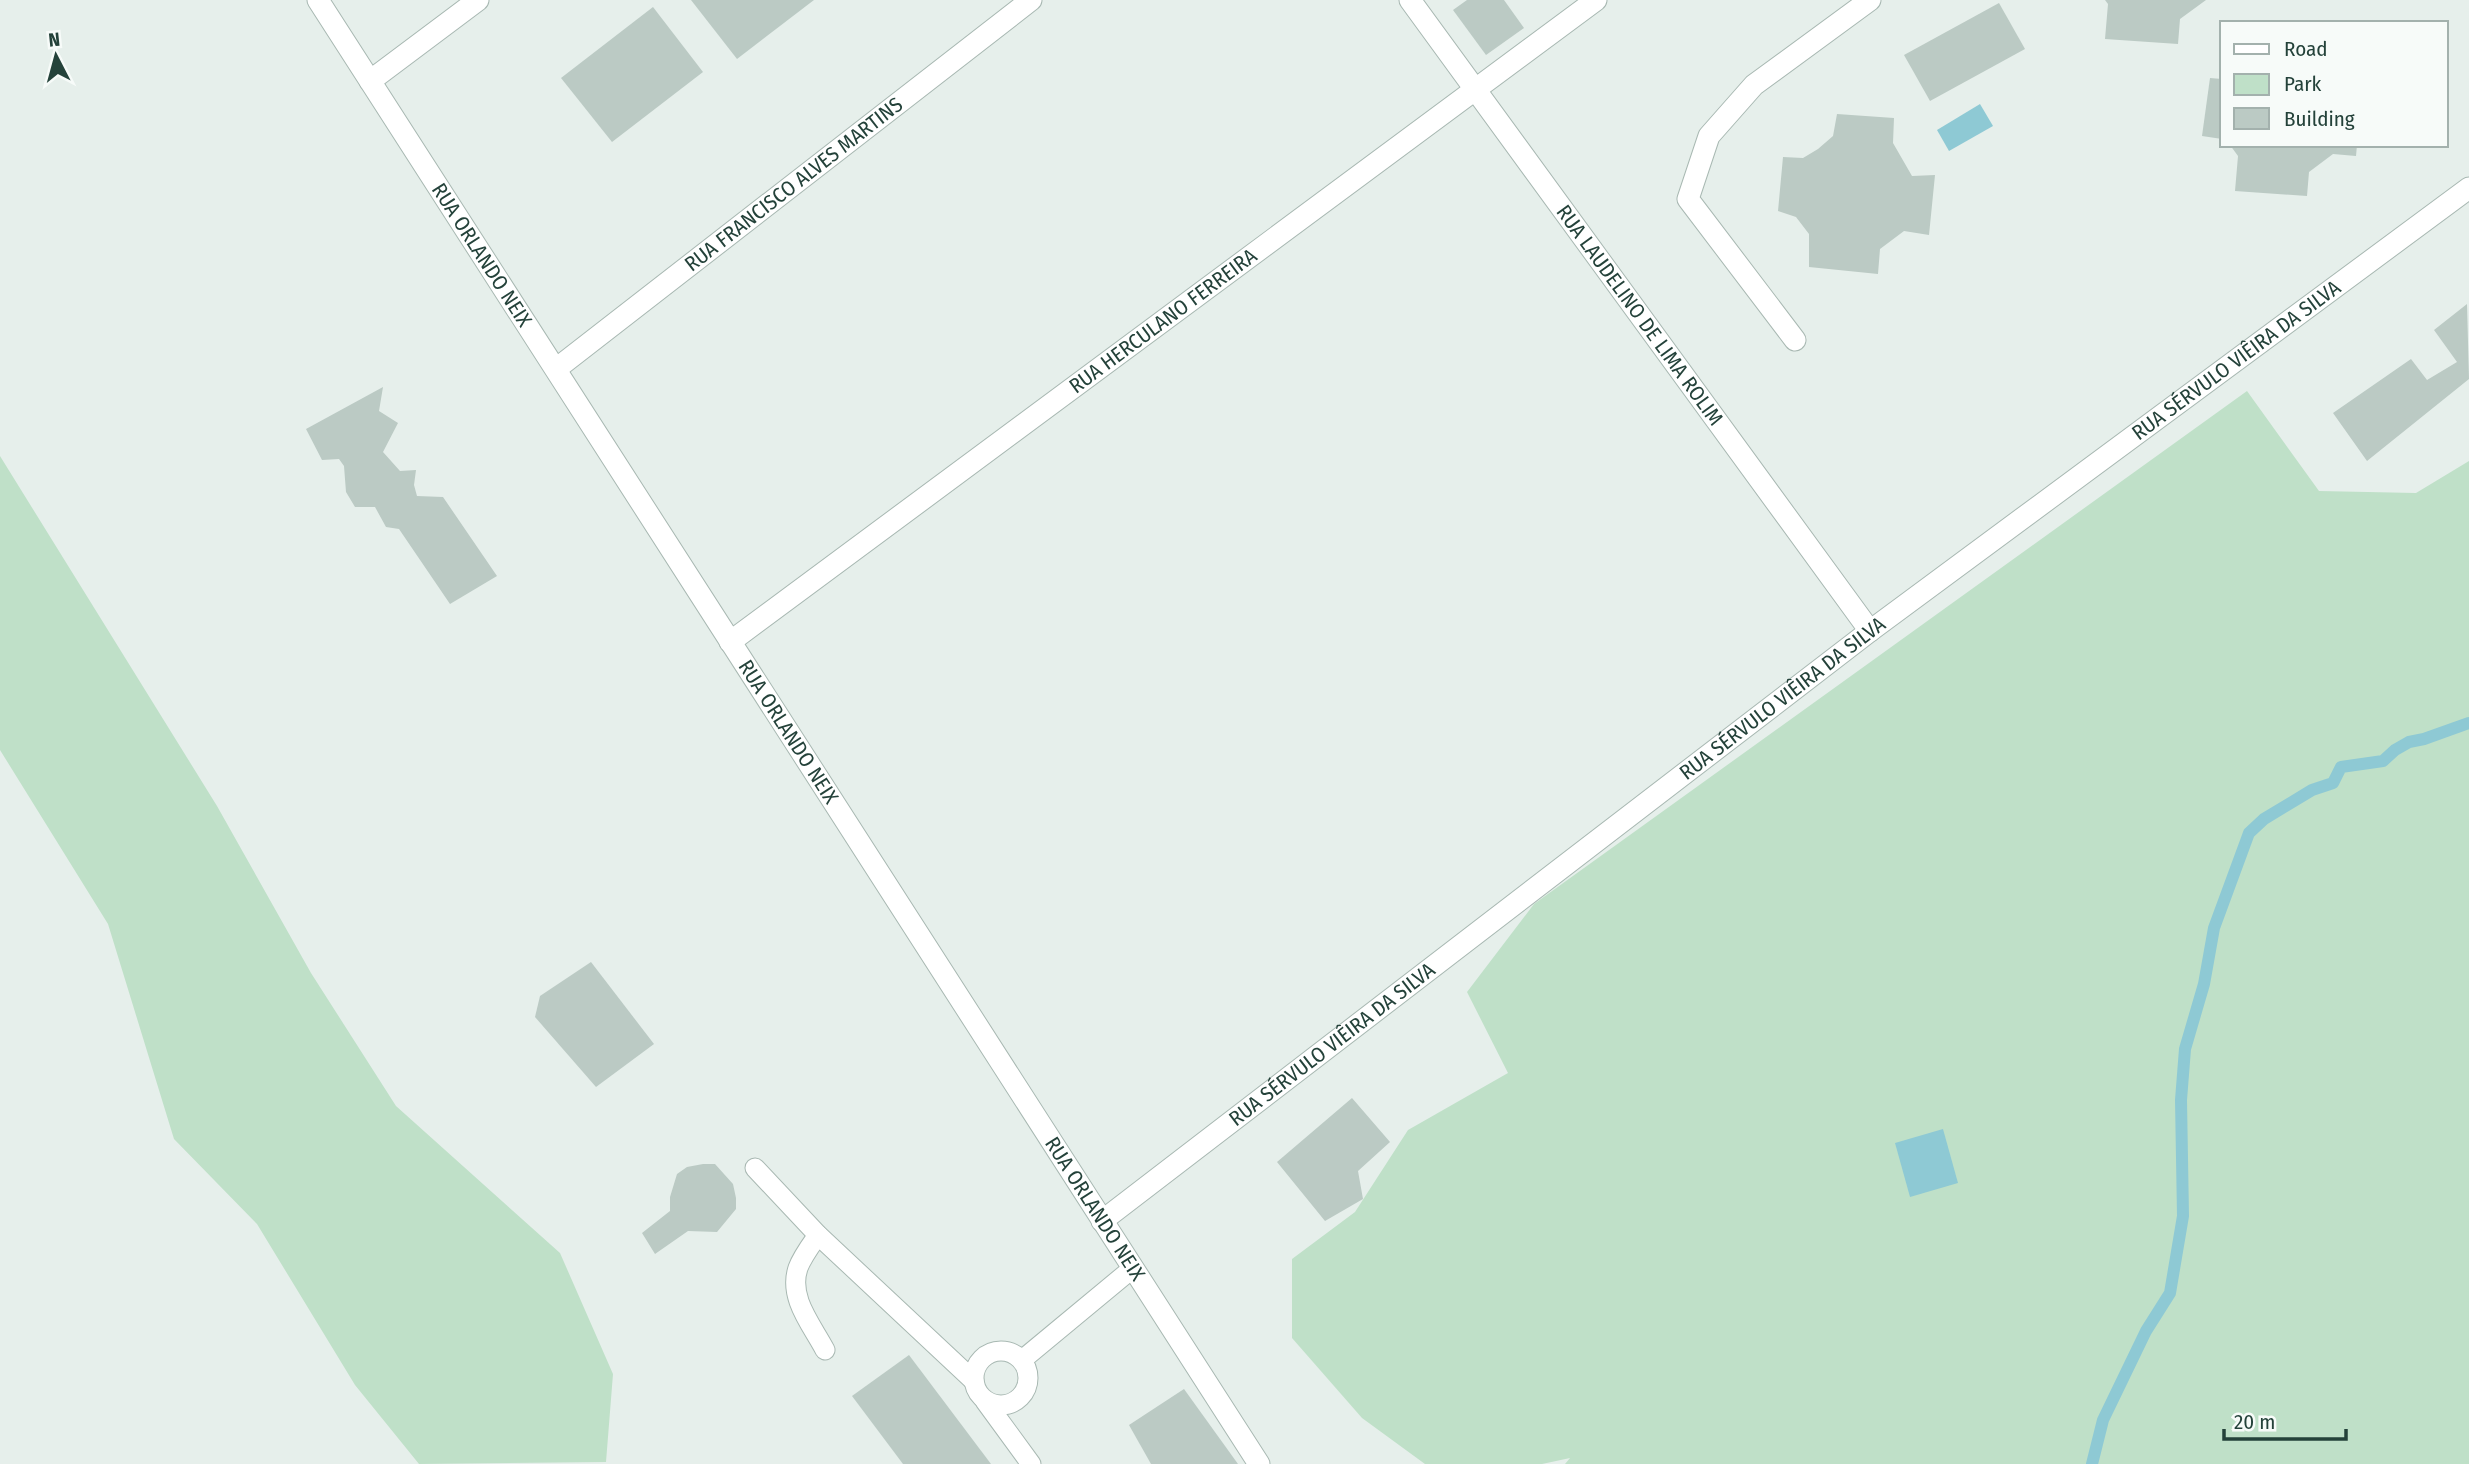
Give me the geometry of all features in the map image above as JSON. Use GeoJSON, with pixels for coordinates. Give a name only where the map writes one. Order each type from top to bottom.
{"type":"FeatureCollection","features":[{"type":"Feature","properties":{"kind":"street","name":"RUA ORLANDO NEIX"},"geometry":{"type":"LineString","coordinates":[[318,0],[1259,1464]]}},
{"type":"Feature","properties":{"kind":"street"},"geometry":{"type":"LineString","coordinates":[[370,81],[478,0]]}},
{"type":"Feature","properties":{"kind":"street","name":"RUA FRANCISCO ALVES MARTINS"},"geometry":{"type":"LineString","coordinates":[[556,369],[1031,0]]}},
{"type":"Feature","properties":{"kind":"street","name":"RUA LAUDELINO DE LIMA ROLIM"},"geometry":{"type":"LineString","coordinates":[[1410,0],[1870,631]]}},
{"type":"Feature","properties":{"kind":"street","name":"RUA HERCULANO FERREIRA"},"geometry":{"type":"LineString","coordinates":[[730,642],[1596,0]]}},
{"type":"Feature","properties":{"kind":"street"},"geometry":{"type":"LineString","coordinates":[[1795,340],[1688,200],[1709,136],[1754,85],[1870,0]]}},
{"type":"Feature","properties":{"kind":"street","name":"RUA SÉRVULO VIÊIRA DA SILVA"},"geometry":{"type":"LineString","coordinates":[[1102,1221],[1870,631],[2469,188]]}},
{"type":"Feature","properties":{"kind":"lane"},"geometry":{"type":"LineString","coordinates":[[755,1168],[818,1235],[974,1381]]}},
{"type":"Feature","properties":{"kind":"lane"},"geometry":{"type":"LineString","coordinates":[[818,1235],[798,1267],[795,1282],[796,1298],[825,1350]]}},
{"type":"Feature","properties":{"kind":"lane"},"geometry":{"type":"LineString","coordinates":[[1022,1360],[1133,1268]]}},
{"type":"Feature","properties":{"kind":"lane"},"geometry":{"type":"LineString","coordinates":[[985,1401],[1002,1406],[1019,1400],[1028,1385],[1027,1368],[1022,1360],[1007,1351],[990,1353],[977,1365],[974,1381],[975,1389],[1031,1464]]}},
{"type":"Feature","properties":{"kind":"green space"},"geometry":{"type":"Polygon","coordinates":[[[2247,391],[2319,491],[2416,493],[2469,461],[2469,1464],[1565,1464],[1570,1458],[1542,1464],[1425,1464],[1362,1418],[1292,1338],[1292,1259],[1355,1212],[1408,1130],[1508,1073],[1467,992],[1534,904],[2247,391]]]}},
{"type":"Feature","properties":{"kind":"green space"},"geometry":{"type":"Polygon","coordinates":[[[0,456],[217,806],[311,973],[396,1106],[560,1253],[613,1374],[606,1462],[419,1464],[355,1385],[257,1224],[174,1139],[108,924],[0,750],[0,456]]]}},
{"type":"Feature","properties":{"kind":"water"},"geometry":{"type":"Polygon","coordinates":[[[1980,104],[1993,126],[1949,151],[1937,130],[1980,104]]]}},
{"type":"Feature","properties":{"kind":"water"},"geometry":{"type":"Polygon","coordinates":[[[1943,1129],[1958,1183],[1910,1197],[1895,1143],[1943,1129]]]}},
{"type":"Feature","properties":{"kind":"building"},"geometry":{"type":"Polygon","coordinates":[[[691,0],[814,0],[737,59],[691,0]]]}},
{"type":"Feature","properties":{"kind":"building"},"geometry":{"type":"Polygon","coordinates":[[[1467,0],[1504,0],[1524,28],[1486,55],[1453,10],[1467,0]]]}},
{"type":"Feature","properties":{"kind":"building"},"geometry":{"type":"Polygon","coordinates":[[[2105,0],[2206,0],[2180,19],[2178,44],[2105,39],[2108,4],[2105,0]]]}},
{"type":"Feature","properties":{"kind":"building"},"geometry":{"type":"Polygon","coordinates":[[[1999,3],[2025,49],[1930,101],[1904,55],[1999,3]]]}},
{"type":"Feature","properties":{"kind":"building"},"geometry":{"type":"Polygon","coordinates":[[[653,7],[703,72],[612,142],[561,78],[653,7]]]}},
{"type":"Feature","properties":{"kind":"building"},"geometry":{"type":"Polygon","coordinates":[[[2210,78],[2220,79],[2220,139],[2202,136],[2210,78]]]}},
{"type":"Feature","properties":{"kind":"building"},"geometry":{"type":"Polygon","coordinates":[[[1837,114],[1894,118],[1893,143],[1912,176],[1935,175],[1929,235],[1904,231],[1880,249],[1878,274],[1809,267],[1809,234],[1796,217],[1778,211],[1783,157],[1803,158],[1818,149],[1833,136],[1837,114]]]}},
{"type":"Feature","properties":{"kind":"building"},"geometry":{"type":"Polygon","coordinates":[[[2231,147],[2357,147],[2356,156],[2333,154],[2309,172],[2307,196],[2235,191],[2238,156],[2231,147]]]}},
{"type":"Feature","properties":{"kind":"building"},"geometry":{"type":"Polygon","coordinates":[[[2467,304],[2469,379],[2367,461],[2333,413],[2411,359],[2427,380],[2457,362],[2434,330],[2467,304]]]}},
{"type":"Feature","properties":{"kind":"building"},"geometry":{"type":"Polygon","coordinates":[[[383,387],[379,411],[398,423],[383,452],[400,471],[416,470],[414,485],[417,496],[443,497],[497,576],[450,604],[399,529],[386,527],[375,507],[355,507],[346,492],[344,466],[339,459],[322,460],[306,429],[383,387]]]}},
{"type":"Feature","properties":{"kind":"building"},"geometry":{"type":"Polygon","coordinates":[[[591,962],[654,1044],[596,1087],[535,1017],[540,996],[591,962]]]}},
{"type":"Feature","properties":{"kind":"building"},"geometry":{"type":"Polygon","coordinates":[[[1352,1098],[1390,1142],[1358,1171],[1363,1199],[1325,1221],[1277,1162],[1352,1098]]]}},
{"type":"Feature","properties":{"kind":"building"},"geometry":{"type":"Polygon","coordinates":[[[715,1164],[733,1184],[736,1209],[717,1232],[688,1231],[655,1254],[642,1233],[670,1211],[670,1197],[677,1174],[687,1167],[715,1164]]]}},
{"type":"Feature","properties":{"kind":"building"},"geometry":{"type":"Polygon","coordinates":[[[909,1355],[991,1464],[903,1464],[852,1396],[909,1355]]]}},
{"type":"Feature","properties":{"kind":"building"},"geometry":{"type":"Polygon","coordinates":[[[1184,1389],[1238,1464],[1151,1464],[1129,1425],[1184,1389]]]}},
{"type":"Feature","properties":{"kind":"waterway"},"geometry":{"type":"LineString","coordinates":[[2092,1464],[2103,1420],[2146,1331],[2170,1293],[2183,1216],[2181,1100],[2185,1049],[2204,984],[2214,928],[2249,833],[2264,819],[2312,790],[2333,783],[2341,767],[2383,761],[2409,742],[2469,723]]}}]}
